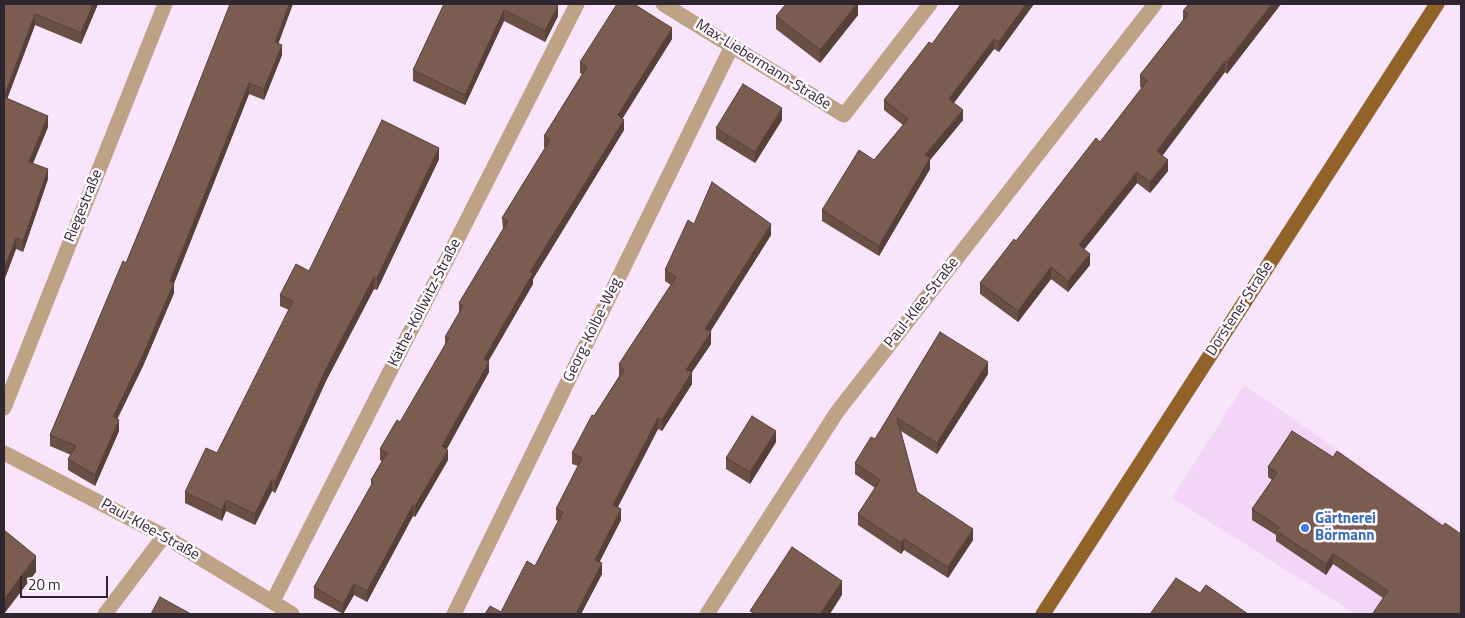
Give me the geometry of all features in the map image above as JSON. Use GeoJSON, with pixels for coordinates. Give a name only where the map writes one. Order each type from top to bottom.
{"type":"FeatureCollection","features":[{"type":"Feature","properties":{"kind":"main road","name":"Dorstener Straße"},"geometry":{"type":"LineString","coordinates":[[1043,614],[1437,4]]}},
{"type":"Feature","properties":{"kind":"street","name":"Riegestraße"},"geometry":{"type":"LineString","coordinates":[[4,408],[165,4]]}},
{"type":"Feature","properties":{"kind":"street","name":"Käthe-Kollwitz-Straße"},"geometry":{"type":"LineString","coordinates":[[273,602],[577,4]]}},
{"type":"Feature","properties":{"kind":"street","name":"Max-Liebermann-Straße"},"geometry":{"type":"LineString","coordinates":[[663,4],[844,116],[930,4]]}},
{"type":"Feature","properties":{"kind":"street","name":"Paul-Klee-Straße"},"geometry":{"type":"LineString","coordinates":[[707,614],[837,412],[1155,4]]}},
{"type":"Feature","properties":{"kind":"street","name":"Georg-Kolbe-Weg"},"geometry":{"type":"LineString","coordinates":[[454,614],[732,46]]}},
{"type":"Feature","properties":{"kind":"street","name":"Paul-Klee-Straße"},"geometry":{"type":"LineString","coordinates":[[4,453],[164,536],[292,614]]}},
{"type":"Feature","properties":{"kind":"street"},"geometry":{"type":"LineString","coordinates":[[105,614],[164,536]]}},
{"type":"Feature","properties":{"kind":"shaded area"},"geometry":{"type":"Polygon","coordinates":[[[1244,385],[1461,535],[1461,614],[1356,614],[1172,498],[1244,385]]]}},
{"type":"Feature","properties":{"kind":"building"},"geometry":{"type":"Polygon","coordinates":[[[4,4],[93,4],[81,33],[35,14],[4,97],[4,4]]]}},
{"type":"Feature","properties":{"kind":"building"},"geometry":{"type":"Polygon","coordinates":[[[230,4],[289,4],[275,42],[282,45],[264,89],[249,83],[170,281],[174,283],[143,355],[113,417],[119,420],[95,475],[68,459],[76,446],[50,435],[123,261],[126,263],[230,4]]]}},
{"type":"Feature","properties":{"kind":"building"},"geometry":{"type":"Polygon","coordinates":[[[444,4],[553,4],[558,6],[545,31],[504,10],[465,95],[413,70],[444,4]]]}},
{"type":"Feature","properties":{"kind":"building"},"geometry":{"type":"Polygon","coordinates":[[[617,4],[634,4],[672,28],[618,115],[624,120],[530,272],[533,273],[484,359],[489,362],[442,446],[448,450],[415,506],[413,505],[367,591],[354,584],[343,604],[314,587],[373,482],[371,480],[387,453],[380,449],[397,420],[400,422],[449,338],[445,337],[463,306],[459,303],[508,221],[502,218],[550,140],[544,136],[587,67],[580,62],[617,4]]]}},
{"type":"Feature","properties":{"kind":"building"},"geometry":{"type":"Polygon","coordinates":[[[786,4],[857,4],[820,50],[776,16],[786,4]]]}},
{"type":"Feature","properties":{"kind":"building"},"geometry":{"type":"Polygon","coordinates":[[[961,4],[1026,4],[999,42],[994,39],[949,99],[963,110],[925,155],[930,158],[879,246],[822,210],[859,150],[874,160],[908,119],[884,100],[929,42],[932,44],[961,4]]]}},
{"type":"Feature","properties":{"kind":"building"},"geometry":{"type":"Polygon","coordinates":[[[1189,4],[1272,4],[1227,62],[1225,61],[1157,151],[1168,160],[1150,182],[1137,172],[1079,245],[1090,254],[1068,281],[1051,267],[1018,311],[980,283],[1014,239],[1016,241],[1096,138],[1100,142],[1147,81],[1140,75],[1188,14],[1183,11],[1189,4]]]}},
{"type":"Feature","properties":{"kind":"building"},"geometry":{"type":"Polygon","coordinates":[[[743,84],[782,108],[755,152],[716,128],[743,84]]]}},
{"type":"Feature","properties":{"kind":"building"},"geometry":{"type":"Polygon","coordinates":[[[4,97],[48,116],[29,162],[48,169],[23,241],[16,238],[5,267],[4,266],[4,97]]]}},
{"type":"Feature","properties":{"kind":"building"},"geometry":{"type":"Polygon","coordinates":[[[382,120],[439,148],[377,278],[374,277],[326,369],[275,482],[272,479],[255,514],[226,500],[222,510],[185,492],[206,448],[217,453],[293,301],[280,295],[296,264],[309,271],[382,120]]]}},
{"type":"Feature","properties":{"kind":"building"},"geometry":{"type":"Polygon","coordinates":[[[712,182],[771,224],[705,329],[711,332],[686,370],[692,372],[662,420],[658,418],[613,505],[621,509],[595,560],[602,563],[576,614],[485,614],[490,606],[501,612],[527,561],[535,566],[563,512],[556,509],[582,458],[572,453],[592,415],[594,416],[624,370],[619,364],[676,277],[665,270],[688,220],[694,224],[712,182]]]}},
{"type":"Feature","properties":{"kind":"building"},"geometry":{"type":"Polygon","coordinates":[[[940,332],[988,362],[937,443],[897,418],[917,492],[973,529],[948,567],[904,539],[901,543],[858,514],[880,480],[855,463],[871,437],[875,439],[940,332]]]}},
{"type":"Feature","properties":{"kind":"building"},"geometry":{"type":"Polygon","coordinates":[[[752,416],[776,431],[750,472],[726,458],[752,416]]]}},
{"type":"Feature","properties":{"kind":"building"},"geometry":{"type":"Polygon","coordinates":[[[1292,431],[1333,457],[1337,451],[1443,526],[1445,523],[1461,534],[1461,614],[1373,613],[1388,591],[1333,554],[1326,564],[1276,531],[1279,527],[1252,509],[1277,473],[1268,467],[1292,431]]]}},
{"type":"Feature","properties":{"kind":"building"},"geometry":{"type":"Polygon","coordinates":[[[4,530],[36,556],[4,599],[4,530]]]}},
{"type":"Feature","properties":{"kind":"building"},"geometry":{"type":"Polygon","coordinates":[[[792,547],[842,581],[820,614],[755,614],[750,611],[792,547]]]}},
{"type":"Feature","properties":{"kind":"building"},"geometry":{"type":"Polygon","coordinates":[[[1176,578],[1200,593],[1206,585],[1248,614],[1150,614],[1176,578]]]}},
{"type":"Feature","properties":{"kind":"building"},"geometry":{"type":"Polygon","coordinates":[[[160,597],[191,614],[151,614],[160,597]]]}},
{"type":"Feature","properties":{"kind":"place","name":"Gärtnerei Börmann"},"geometry":{"type":"Point","coordinates":[1305,528]}}]}
